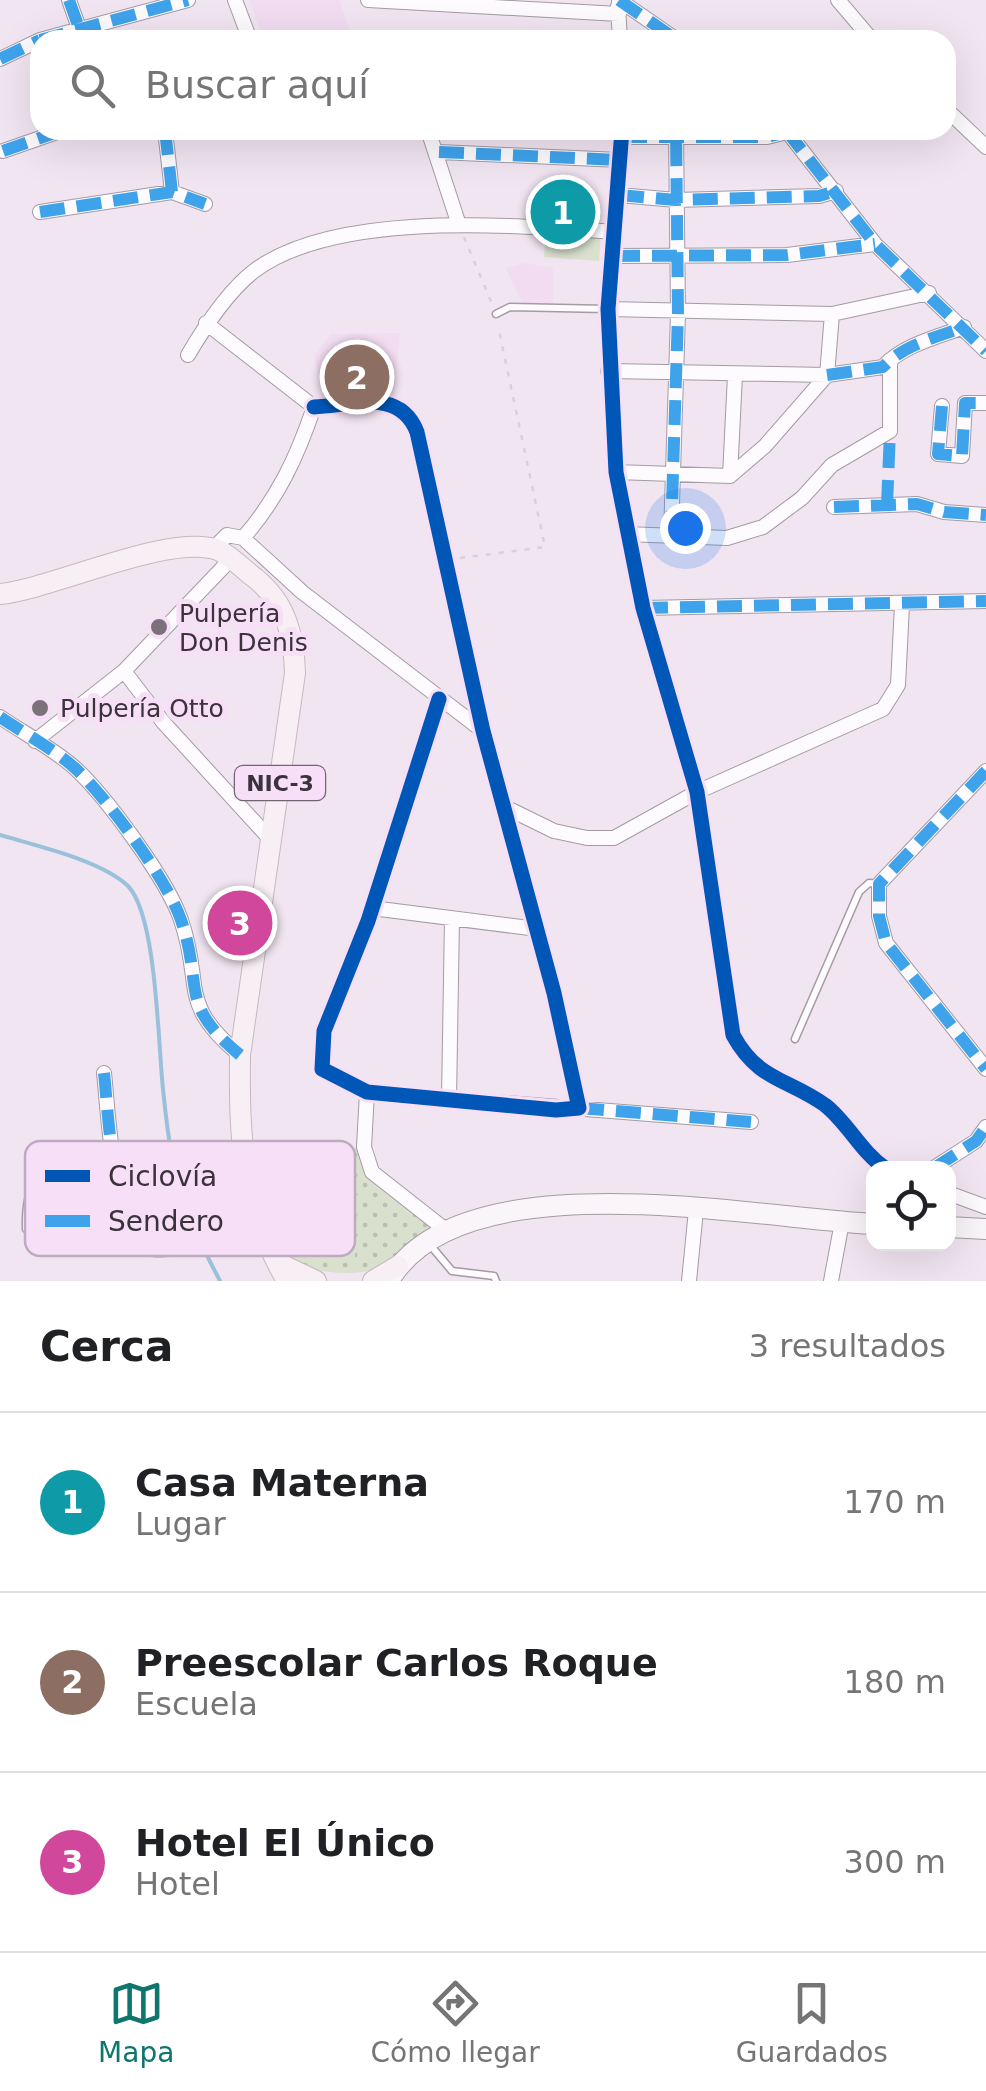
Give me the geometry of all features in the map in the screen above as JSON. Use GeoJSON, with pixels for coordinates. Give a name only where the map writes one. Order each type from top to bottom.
{"type":"FeatureCollection","features":[{"type":"Feature","properties":{"kind":"main road"},"geometry":{"type":"LineString","coordinates":[[0,594],[160,552],[222,555]]}},
{"type":"Feature","properties":{"kind":"main road","name":"NIC-3"},"geometry":{"type":"LineString","coordinates":[[222,555],[276,600],[294,644],[295,674],[240,1055],[241,1141]]}},
{"type":"Feature","properties":{"kind":"main road"},"geometry":{"type":"LineString","coordinates":[[373,1281],[393,1274],[426,1241],[486,1214],[538,1205],[696,1210],[866,1224]]}},
{"type":"Feature","properties":{"kind":"main road"},"geometry":{"type":"LineString","coordinates":[[956,1228],[986,1229]]}},
{"type":"Feature","properties":{"kind":"main road"},"geometry":{"type":"LineString","coordinates":[[282,1272],[316,1281]]}},
{"type":"Feature","properties":{"kind":"street"},"geometry":{"type":"LineString","coordinates":[[69,0],[83,30]]}},
{"type":"Feature","properties":{"kind":"street"},"geometry":{"type":"LineString","coordinates":[[103,30],[188,0]]}},
{"type":"Feature","properties":{"kind":"street"},"geometry":{"type":"LineString","coordinates":[[235,0],[246,30]]}},
{"type":"Feature","properties":{"kind":"street"},"geometry":{"type":"LineString","coordinates":[[368,0],[618,5],[661,30]]}},
{"type":"Feature","properties":{"kind":"street"},"geometry":{"type":"LineString","coordinates":[[838,0],[864,30]]}},
{"type":"Feature","properties":{"kind":"street"},"geometry":{"type":"LineString","coordinates":[[618,5],[619,30]]}},
{"type":"Feature","properties":{"kind":"street"},"geometry":{"type":"LineString","coordinates":[[0,59],[30,45]]}},
{"type":"Feature","properties":{"kind":"street"},"geometry":{"type":"LineString","coordinates":[[956,118],[986,147]]}},
{"type":"Feature","properties":{"kind":"street"},"geometry":{"type":"LineString","coordinates":[[3,152],[36,140]]}},
{"type":"Feature","properties":{"kind":"street"},"geometry":{"type":"LineString","coordinates":[[166,140],[172,192]]}},
{"type":"Feature","properties":{"kind":"street"},"geometry":{"type":"LineString","coordinates":[[433,140],[458,222]]}},
{"type":"Feature","properties":{"kind":"street"},"geometry":{"type":"LineString","coordinates":[[622,140],[608,308],[608,371],[616,472],[642,608],[697,792],[733,1034],[744,1056],[772,1080],[823,1104],[878,1161]]}},
{"type":"Feature","properties":{"kind":"street"},"geometry":{"type":"LineString","coordinates":[[671,536],[678,314],[676,140]]}},
{"type":"Feature","properties":{"kind":"street"},"geometry":{"type":"LineString","coordinates":[[794,140],[876,244],[986,351]]}},
{"type":"Feature","properties":{"kind":"street"},"geometry":{"type":"LineString","coordinates":[[439,152],[620,160]]}},
{"type":"Feature","properties":{"kind":"street"},"geometry":{"type":"LineString","coordinates":[[618,194],[676,200],[819,196],[836,191]]}},
{"type":"Feature","properties":{"kind":"street"},"geometry":{"type":"LineString","coordinates":[[40,212],[172,192],[205,204]]}},
{"type":"Feature","properties":{"kind":"street"},"geometry":{"type":"LineString","coordinates":[[188,355],[206,323],[255,271],[319,242],[458,222],[616,232]]}},
{"type":"Feature","properties":{"kind":"street"},"geometry":{"type":"LineString","coordinates":[[615,256],[788,255],[876,244]]}},
{"type":"Feature","properties":{"kind":"street"},"geometry":{"type":"LineString","coordinates":[[608,308],[678,314],[832,314],[928,293]]}},
{"type":"Feature","properties":{"kind":"street"},"geometry":{"type":"LineString","coordinates":[[616,472],[730,476],[765,446],[828,375],[832,314]]}},
{"type":"Feature","properties":{"kind":"street"},"geometry":{"type":"LineString","coordinates":[[206,323],[314,407],[396,403],[409,412],[483,731],[537,928],[580,1108]]}},
{"type":"Feature","properties":{"kind":"street"},"geometry":{"type":"LineString","coordinates":[[608,371],[828,375],[883,368],[890,360],[964,327]]}},
{"type":"Feature","properties":{"kind":"street"},"geometry":{"type":"LineString","coordinates":[[626,534],[727,538],[763,527],[802,498],[832,465],[890,431],[890,360]]}},
{"type":"Feature","properties":{"kind":"street"},"geometry":{"type":"LineString","coordinates":[[730,476],[736,375]]}},
{"type":"Feature","properties":{"kind":"street"},"geometry":{"type":"LineString","coordinates":[[942,406],[938,454],[962,456],[965,402],[986,403]]}},
{"type":"Feature","properties":{"kind":"street"},"geometry":{"type":"LineString","coordinates":[[244,538],[286,480],[314,407]]}},
{"type":"Feature","properties":{"kind":"street"},"geometry":{"type":"LineString","coordinates":[[834,507],[917,504],[944,512],[986,515]]}},
{"type":"Feature","properties":{"kind":"street"},"geometry":{"type":"LineString","coordinates":[[36,742],[124,672],[222,555],[227,535],[244,538],[302,592],[483,731]]}},
{"type":"Feature","properties":{"kind":"street"},"geometry":{"type":"LineString","coordinates":[[642,608],[986,601]]}},
{"type":"Feature","properties":{"kind":"street"},"geometry":{"type":"LineString","coordinates":[[505,807],[554,831],[587,838],[614,838],[697,792],[883,709],[898,685],[902,605]]}},
{"type":"Feature","properties":{"kind":"street"},"geometry":{"type":"LineString","coordinates":[[124,672],[163,722],[272,841]]}},
{"type":"Feature","properties":{"kind":"street"},"geometry":{"type":"LineString","coordinates":[[439,699],[372,908],[324,1031],[322,1069],[367,1092],[556,1110],[580,1108],[751,1122]]}},
{"type":"Feature","properties":{"kind":"street"},"geometry":{"type":"LineString","coordinates":[[0,717],[76,769],[136,842],[181,919],[199,1011],[208,1029],[240,1055]]}},
{"type":"Feature","properties":{"kind":"street"},"geometry":{"type":"LineString","coordinates":[[986,771],[878,884],[878,916],[886,943],[986,1069]]}},
{"type":"Feature","properties":{"kind":"street"},"geometry":{"type":"LineString","coordinates":[[372,908],[537,928]]}},
{"type":"Feature","properties":{"kind":"street"},"geometry":{"type":"LineString","coordinates":[[449,1100],[452,918]]}},
{"type":"Feature","properties":{"kind":"street"},"geometry":{"type":"LineString","coordinates":[[104,1073],[112,1141]]}},
{"type":"Feature","properties":{"kind":"street"},"geometry":{"type":"LineString","coordinates":[[367,1092],[364,1147],[372,1172],[448,1231]]}},
{"type":"Feature","properties":{"kind":"street"},"geometry":{"type":"LineString","coordinates":[[945,1161],[976,1141],[986,1128]]}},
{"type":"Feature","properties":{"kind":"street"},"geometry":{"type":"LineString","coordinates":[[956,1195],[986,1206]]}},
{"type":"Feature","properties":{"kind":"street"},"geometry":{"type":"LineString","coordinates":[[689,1281],[696,1210]]}},
{"type":"Feature","properties":{"kind":"street"},"geometry":{"type":"LineString","coordinates":[[831,1281],[842,1222]]}},
{"type":"Feature","properties":{"kind":"lane"},"geometry":{"type":"LineString","coordinates":[[496,314],[510,308],[608,308]]}},
{"type":"Feature","properties":{"kind":"lane"},"geometry":{"type":"LineString","coordinates":[[795,1039],[859,892],[869,883],[878,884]]}},
{"type":"Feature","properties":{"kind":"lane"},"geometry":{"type":"LineString","coordinates":[[426,1241],[452,1271],[494,1276],[496,1281]]}},
{"type":"Feature","properties":{"kind":"path"},"geometry":{"type":"LineString","coordinates":[[443,560],[545,547],[496,314],[458,222]]}},
{"type":"Feature","properties":{"kind":"shaded area"},"geometry":{"type":"Polygon","coordinates":[[[250,0],[339,0],[350,30],[260,30],[250,0]]]}},
{"type":"Feature","properties":{"kind":"shaded area"},"geometry":{"type":"Polygon","coordinates":[[[524,263],[553,268],[553,308],[523,305],[506,268],[524,263]]]}},
{"type":"Feature","properties":{"kind":"shaded area"},"geometry":{"type":"Polygon","coordinates":[[[400,333],[394,398],[324,398],[314,356],[331,334],[400,333]]]}},
{"type":"Feature","properties":{"kind":"green space"},"geometry":{"type":"Polygon","coordinates":[[[546,230],[601,233],[599,261],[544,257],[546,230]]]}},
{"type":"Feature","properties":{"kind":"green space"},"geometry":{"type":"Polygon","coordinates":[[[364,1147],[372,1172],[447,1231],[403,1258],[367,1271],[328,1272],[276,1262],[274,1256],[355,1256],[355,1148],[364,1147]]]}},
{"type":"Feature","properties":{"kind":"green space"},"geometry":{"type":"Polygon","coordinates":[[[357,1195],[355,1258],[319,1257],[355,1256],[357,1195]]]}},
{"type":"Feature","properties":{"kind":"waterway"},"geometry":{"type":"LineString","coordinates":[[0,835],[102,869],[128,886],[138,902],[150,952],[169,1141]]}},
{"type":"Feature","properties":{"kind":"waterway"},"geometry":{"type":"LineString","coordinates":[[207,1256],[220,1281]]}},
{"type":"Feature","properties":{"kind":"marked path"},"geometry":{"type":"LineString","coordinates":[[69,0],[80,30]]}},
{"type":"Feature","properties":{"kind":"marked path"},"geometry":{"type":"LineString","coordinates":[[77,30],[188,0]]}},
{"type":"Feature","properties":{"kind":"marked path"},"geometry":{"type":"LineString","coordinates":[[619,0],[662,30]]}},
{"type":"Feature","properties":{"kind":"marked path"},"geometry":{"type":"LineString","coordinates":[[0,59],[30,45]]}},
{"type":"Feature","properties":{"kind":"marked path"},"geometry":{"type":"LineString","coordinates":[[3,151],[34,140]]}},
{"type":"Feature","properties":{"kind":"marked path"},"geometry":{"type":"LineString","coordinates":[[166,140],[172,192]]}},
{"type":"Feature","properties":{"kind":"marked path"},"geometry":{"type":"LineString","coordinates":[[671,536],[678,314],[676,140]]}},
{"type":"Feature","properties":{"kind":"marked path"},"geometry":{"type":"LineString","coordinates":[[794,140],[875,244],[986,351]]}},
{"type":"Feature","properties":{"kind":"marked path"},"geometry":{"type":"LineString","coordinates":[[439,152],[620,160]]}},
{"type":"Feature","properties":{"kind":"marked path"},"geometry":{"type":"LineString","coordinates":[[619,195],[676,200],[819,196],[836,191]]}},
{"type":"Feature","properties":{"kind":"marked path"},"geometry":{"type":"LineString","coordinates":[[40,212],[172,192],[205,204]]}},
{"type":"Feature","properties":{"kind":"marked path"},"geometry":{"type":"LineString","coordinates":[[615,256],[787,255],[875,244]]}},
{"type":"Feature","properties":{"kind":"marked path"},"geometry":{"type":"LineString","coordinates":[[827,375],[883,367],[910,347],[964,327]]}},
{"type":"Feature","properties":{"kind":"marked path"},"geometry":{"type":"LineString","coordinates":[[942,406],[938,454],[962,456],[965,403],[986,403]]}},
{"type":"Feature","properties":{"kind":"marked path"},"geometry":{"type":"LineString","coordinates":[[887,505],[890,431]]}},
{"type":"Feature","properties":{"kind":"marked path"},"geometry":{"type":"LineString","coordinates":[[834,507],[917,504],[944,512],[986,515]]}},
{"type":"Feature","properties":{"kind":"marked path"},"geometry":{"type":"LineString","coordinates":[[643,608],[986,601]]}},
{"type":"Feature","properties":{"kind":"marked path"},"geometry":{"type":"LineString","coordinates":[[0,717],[76,769],[135,841],[181,920],[200,1007],[220,1037],[240,1055]]}},
{"type":"Feature","properties":{"kind":"marked path"},"geometry":{"type":"LineString","coordinates":[[986,771],[879,884],[879,916],[886,943],[986,1069]]}},
{"type":"Feature","properties":{"kind":"marked path"},"geometry":{"type":"LineString","coordinates":[[104,1073],[111,1141]]}},
{"type":"Feature","properties":{"kind":"marked path"},"geometry":{"type":"LineString","coordinates":[[579,1108],[751,1122]]}},
{"type":"Feature","properties":{"kind":"marked path"},"geometry":{"type":"LineString","coordinates":[[945,1161],[976,1141],[986,1127]]}},
{"type":"Feature","properties":{"kind":"cycle path"},"geometry":{"type":"LineString","coordinates":[[621,140],[608,309],[616,472],[643,608],[697,792],[733,1035],[763,1070],[825,1105],[877,1161]]}},
{"type":"Feature","properties":{"kind":"cycle path"},"geometry":{"type":"LineString","coordinates":[[314,407],[360,402],[387,404],[409,418],[417,432],[483,731],[554,993],[579,1108],[556,1110],[367,1092],[322,1069],[324,1031],[368,921],[439,699]]}},
{"type":"Feature","properties":{"kind":"place","name":"Casa Materna"},"geometry":{"type":"Point","coordinates":[563,212]}},
{"type":"Feature","properties":{"kind":"place","name":"Preescolar Carlos Roque"},"geometry":{"type":"Point","coordinates":[357,377]}},
{"type":"Feature","properties":{"kind":"place","name":"Pulpería Don Denis"},"geometry":{"type":"Point","coordinates":[159,627]}},
{"type":"Feature","properties":{"kind":"place","name":"Pulpería Otto"},"geometry":{"type":"Point","coordinates":[40,708]}},
{"type":"Feature","properties":{"kind":"place","name":"Hotel El Único"},"geometry":{"type":"Point","coordinates":[240,923]}}]}
